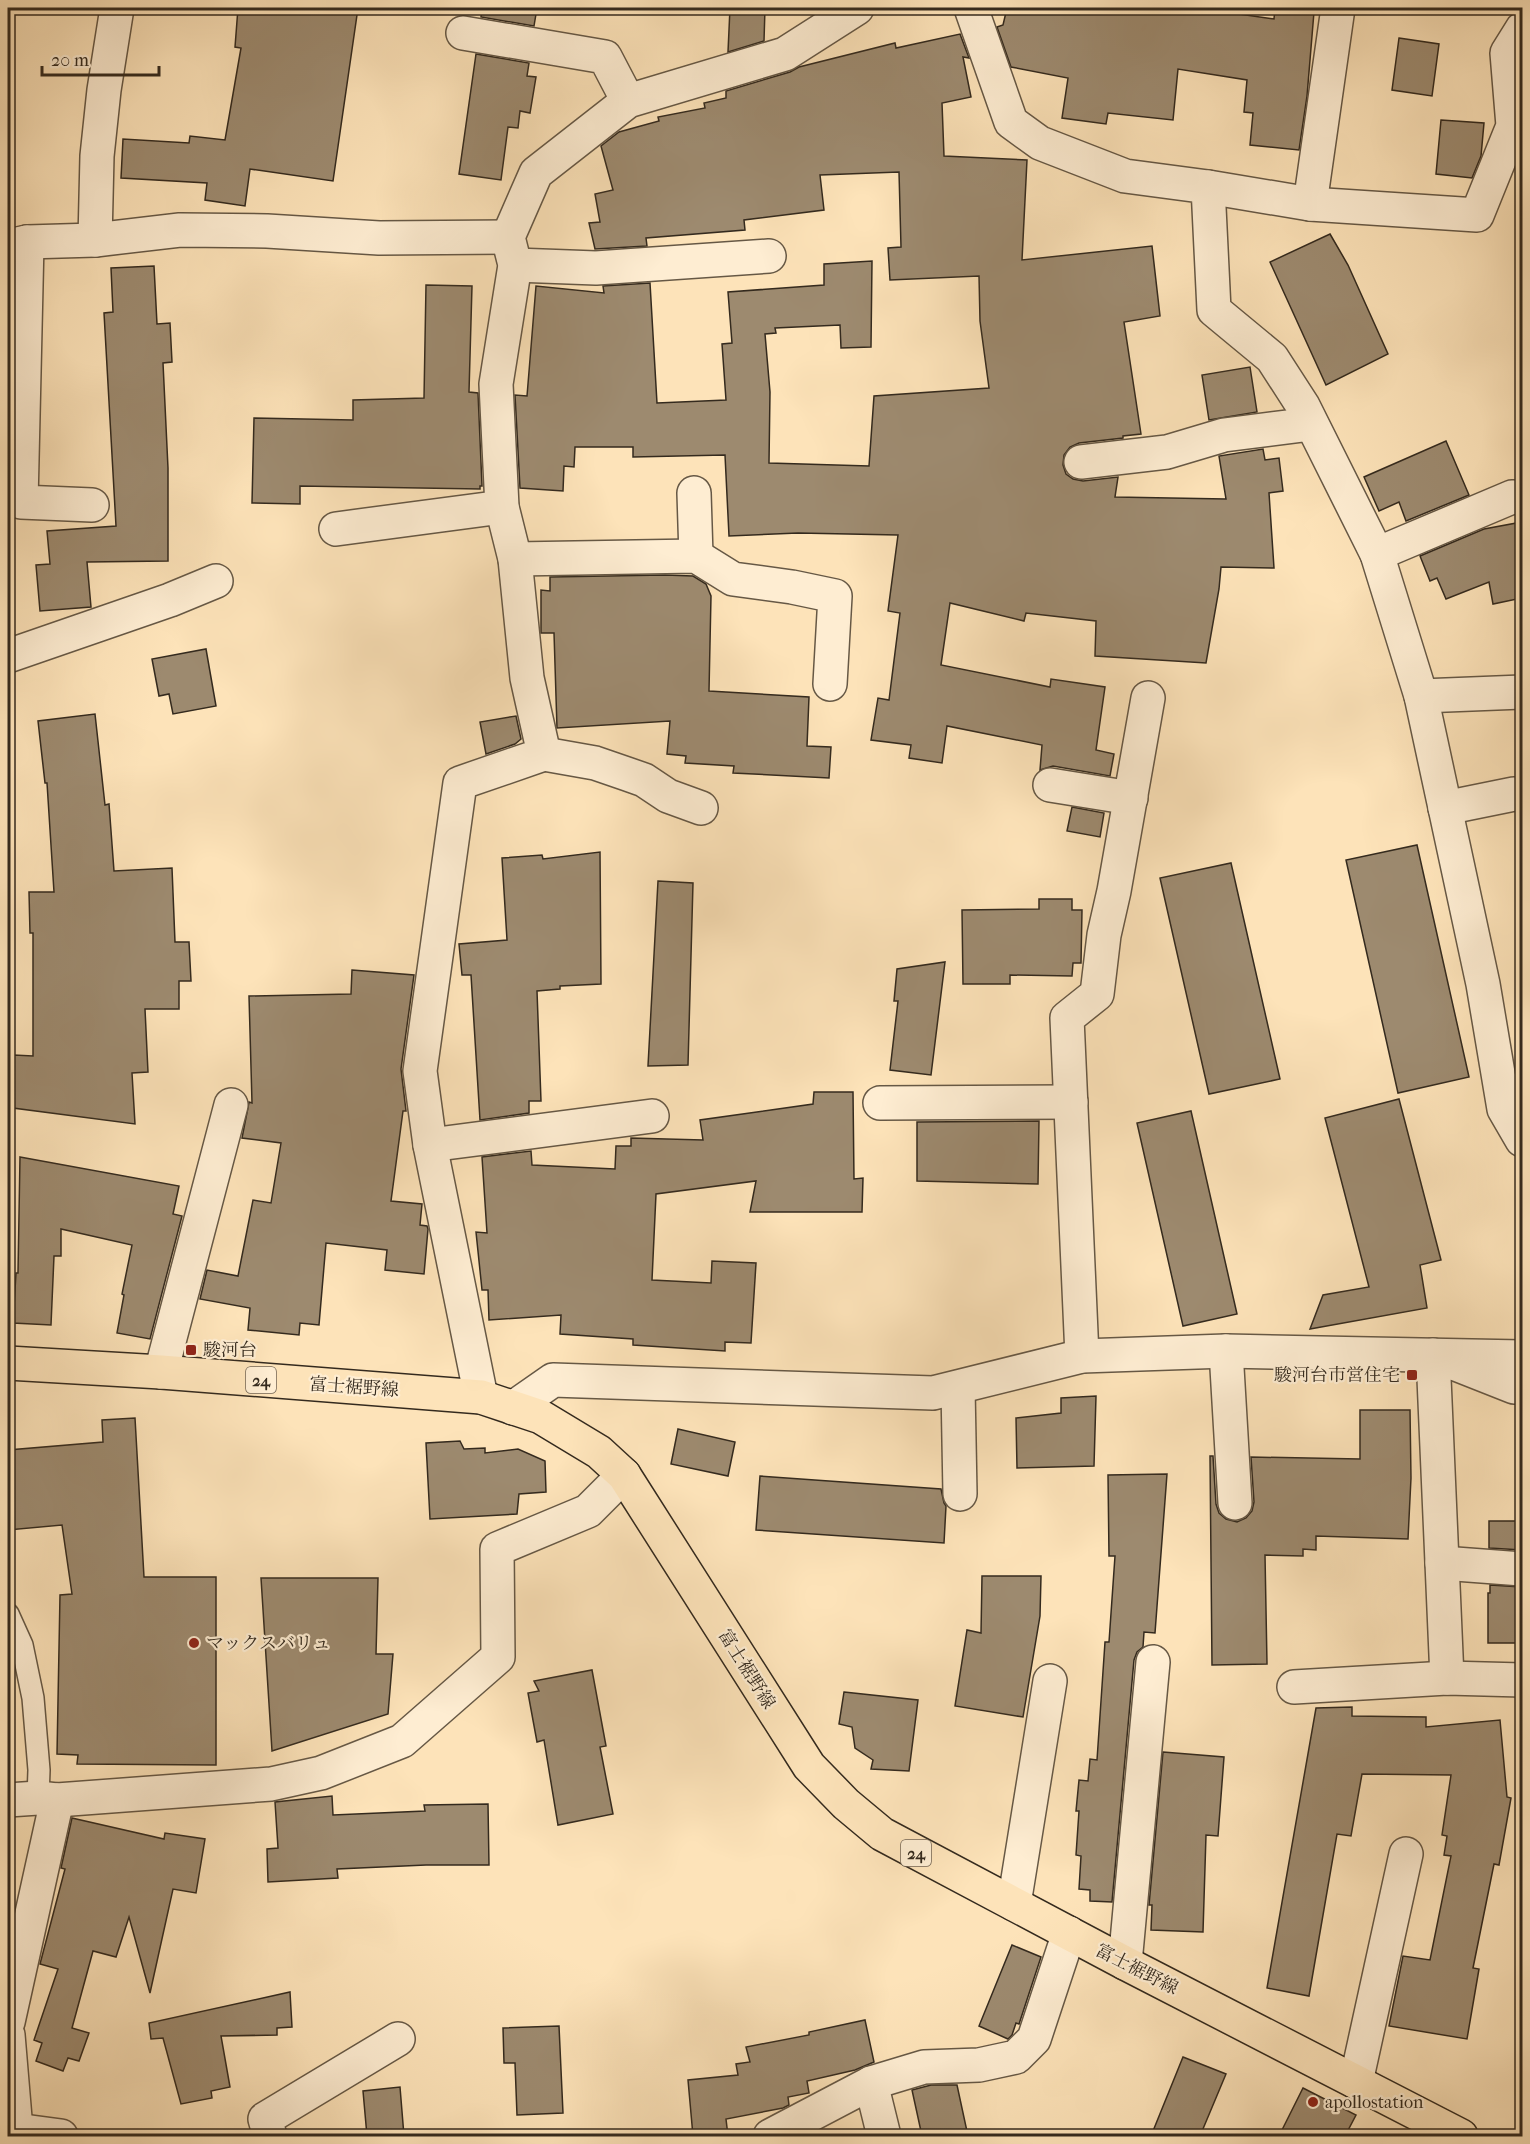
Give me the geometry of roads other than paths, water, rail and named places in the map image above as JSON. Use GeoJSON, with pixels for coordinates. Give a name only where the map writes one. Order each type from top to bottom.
{"type":"FeatureCollection","features":[{"type":"Feature","properties":{"kind":"main road","name":"富士裾野線"},"geometry":{"type":"LineString","coordinates":[[8,1363],[161,1372],[481,1397],[541,1418],[599,1452],[624,1475],[808,1766],[846,1804],[882,1834],[1125,1963],[1461,2136]]}},
{"type":"Feature","properties":{"kind":"street"},"geometry":{"type":"LineString","coordinates":[[95,240],[97,156],[104,90],[117,8]]}},
{"type":"Feature","properties":{"kind":"street"},"geometry":{"type":"LineString","coordinates":[[544,754],[527,678],[515,559],[502,507],[496,384],[512,251],[536,173],[628,100],[785,54],[857,8]]}},
{"type":"Feature","properties":{"kind":"street"},"geometry":{"type":"LineString","coordinates":[[971,8],[1011,122],[1040,143],[1125,176],[1310,204],[1477,215],[1513,126],[1507,53],[1522,29]]}},
{"type":"Feature","properties":{"kind":"street"},"geometry":{"type":"LineString","coordinates":[[1310,204],[1338,8]]}},
{"type":"Feature","properties":{"kind":"street"},"geometry":{"type":"LineString","coordinates":[[463,33],[605,57],[628,100]]}},
{"type":"Feature","properties":{"kind":"street"},"geometry":{"type":"LineString","coordinates":[[1208,187],[1214,310],[1272,358],[1304,406],[1377,554],[1421,696],[1483,984],[1504,1109],[1522,1140]]}},
{"type":"Feature","properties":{"kind":"street"},"geometry":{"type":"LineString","coordinates":[[92,505],[21,502],[17,244],[95,240],[180,230],[267,231],[379,238],[512,251],[596,268],[769,256]]}},
{"type":"Feature","properties":{"kind":"street"},"geometry":{"type":"LineString","coordinates":[[1081,462],[1167,452],[1224,435],[1311,424]]}},
{"type":"Feature","properties":{"kind":"street"},"geometry":{"type":"LineString","coordinates":[[694,493],[696,556]]}},
{"type":"Feature","properties":{"kind":"street"},"geometry":{"type":"LineString","coordinates":[[1377,554],[1512,497],[1522,498]]}},
{"type":"Feature","properties":{"kind":"street"},"geometry":{"type":"LineString","coordinates":[[336,529],[502,507]]}},
{"type":"Feature","properties":{"kind":"street"},"geometry":{"type":"LineString","coordinates":[[515,559],[696,556],[734,579],[835,596],[830,684]]}},
{"type":"Feature","properties":{"kind":"street"},"geometry":{"type":"LineString","coordinates":[[8,656],[170,600],[216,581]]}},
{"type":"Feature","properties":{"kind":"street"},"geometry":{"type":"LineString","coordinates":[[1421,696],[1522,692]]}},
{"type":"Feature","properties":{"kind":"street"},"geometry":{"type":"LineString","coordinates":[[1082,1356],[1067,1018],[1097,994],[1104,935],[1114,891],[1148,698]]}},
{"type":"Feature","properties":{"kind":"street"},"geometry":{"type":"LineString","coordinates":[[481,1397],[430,1145],[420,1071],[460,783],[544,754],[596,763],[644,780],[668,796],[701,808]]}},
{"type":"Feature","properties":{"kind":"street"},"geometry":{"type":"LineString","coordinates":[[1050,785],[1131,798]]}},
{"type":"Feature","properties":{"kind":"street"},"geometry":{"type":"LineString","coordinates":[[1445,808],[1514,794]]}},
{"type":"Feature","properties":{"kind":"street"},"geometry":{"type":"LineString","coordinates":[[880,1103],[1071,1102]]}},
{"type":"Feature","properties":{"kind":"street"},"geometry":{"type":"LineString","coordinates":[[161,1372],[231,1105]]}},
{"type":"Feature","properties":{"kind":"street"},"geometry":{"type":"LineString","coordinates":[[430,1145],[652,1116]]}},
{"type":"Feature","properties":{"kind":"street"},"geometry":{"type":"LineString","coordinates":[[1226,1351],[1235,1503]]}},
{"type":"Feature","properties":{"kind":"street"},"geometry":{"type":"LineString","coordinates":[[513,1408],[553,1380],[933,1393],[1082,1356],[1226,1351],[1522,1358]]}},
{"type":"Feature","properties":{"kind":"street"},"geometry":{"type":"LineString","coordinates":[[1432,1355],[1514,1387],[1522,1388]]}},
{"type":"Feature","properties":{"kind":"street"},"geometry":{"type":"LineString","coordinates":[[1432,1355],[1447,1678]]}},
{"type":"Feature","properties":{"kind":"street"},"geometry":{"type":"LineString","coordinates":[[958,1388],[960,1494]]}},
{"type":"Feature","properties":{"kind":"street"},"geometry":{"type":"LineString","coordinates":[[8,2022],[34,1799],[271,1784],[321,1773],[402,1741],[498,1657],[497,1549],[588,1511],[624,1475]]}},
{"type":"Feature","properties":{"kind":"street"},"geometry":{"type":"LineString","coordinates":[[1442,1563],[1522,1569]]}},
{"type":"Feature","properties":{"kind":"street"},"geometry":{"type":"LineString","coordinates":[[1125,1963],[1154,1662]]}},
{"type":"Feature","properties":{"kind":"street"},"geometry":{"type":"LineString","coordinates":[[1294,1687],[1447,1678],[1522,1680]]}},
{"type":"Feature","properties":{"kind":"street"},"geometry":{"type":"LineString","coordinates":[[1014,1904],[1050,1681]]}},
{"type":"Feature","properties":{"kind":"street"},"geometry":{"type":"LineString","coordinates":[[1356,2082],[1406,1854]]}},
{"type":"Feature","properties":{"kind":"street"},"geometry":{"type":"LineString","coordinates":[[770,2136],[871,2083],[924,2067],[979,2065],[1016,2058],[1034,2039],[1069,1933]]}},
{"type":"Feature","properties":{"kind":"street"},"geometry":{"type":"LineString","coordinates":[[8,2035],[12,2132],[61,2136]]}},
{"type":"Feature","properties":{"kind":"street"},"geometry":{"type":"LineString","coordinates":[[270,2136],[265,2119],[399,2039]]}},
{"type":"Feature","properties":{"kind":"street"},"geometry":{"type":"LineString","coordinates":[[871,2083],[884,2136]]}},
{"type":"Feature","properties":{"kind":"lane"},"geometry":{"type":"LineString","coordinates":[[8,1614],[22,1645],[33,1698],[39,1770],[34,1799]]}},
{"type":"Feature","properties":{"kind":"place","name":"駿河台"},"geometry":{"type":"Point","coordinates":[191,1350]}},
{"type":"Feature","properties":{"kind":"place","name":"駿河台市営住宅"},"geometry":{"type":"Point","coordinates":[1412,1375]}},
{"type":"Feature","properties":{"kind":"place","name":"マックスバリュ"},"geometry":{"type":"Point","coordinates":[194,1643]}},
{"type":"Feature","properties":{"kind":"place","name":"apollostation"},"geometry":{"type":"Point","coordinates":[1313,2102]}}]}
